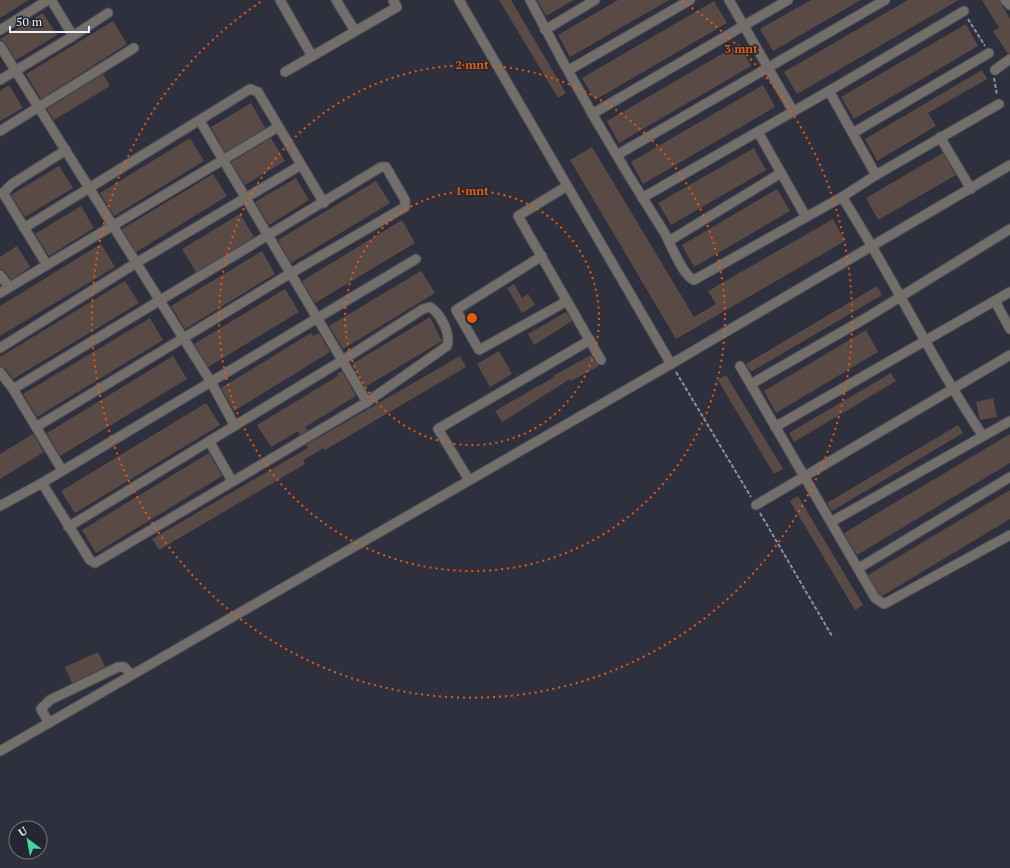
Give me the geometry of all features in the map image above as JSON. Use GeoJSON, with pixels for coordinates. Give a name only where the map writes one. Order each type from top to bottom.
{"type":"FeatureCollection","features":[{"type":"Feature","properties":{"kind":"street"},"geometry":{"type":"LineString","coordinates":[[0,30],[50,0],[73,36]]}},
{"type":"Feature","properties":{"kind":"street"},"geometry":{"type":"LineString","coordinates":[[280,0],[312,56]]}},
{"type":"Feature","properties":{"kind":"street"},"geometry":{"type":"LineString","coordinates":[[336,0],[354,32]]}},
{"type":"Feature","properties":{"kind":"street"},"geometry":{"type":"LineString","coordinates":[[285,72],[397,7],[394,0]]}},
{"type":"Feature","properties":{"kind":"street"},"geometry":{"type":"LineString","coordinates":[[460,0],[671,364]]}},
{"type":"Feature","properties":{"kind":"street"},"geometry":{"type":"LineString","coordinates":[[530,0],[592,114],[669,240],[687,276],[694,280],[842,197],[940,137],[999,104]]}},
{"type":"Feature","properties":{"kind":"street"},"geometry":{"type":"LineString","coordinates":[[545,30],[595,0]]}},
{"type":"Feature","properties":{"kind":"street"},"geometry":{"type":"LineString","coordinates":[[569,70],[690,0]]}},
{"type":"Feature","properties":{"kind":"street"},"geometry":{"type":"LineString","coordinates":[[729,0],[793,111]]}},
{"type":"Feature","properties":{"kind":"street"},"geometry":{"type":"LineString","coordinates":[[592,114],[788,0]]}},
{"type":"Feature","properties":{"kind":"street"},"geometry":{"type":"LineString","coordinates":[[617,155],[885,0]]}},
{"type":"Feature","properties":{"kind":"street"},"geometry":{"type":"LineString","coordinates":[[1006,0],[1010,4]]}},
{"type":"Feature","properties":{"kind":"street"},"geometry":{"type":"LineString","coordinates":[[642,198],[829,91],[964,11]]}},
{"type":"Feature","properties":{"kind":"street"},"geometry":{"type":"LineString","coordinates":[[0,80],[108,13]]}},
{"type":"Feature","properties":{"kind":"street"},"geometry":{"type":"LineString","coordinates":[[0,46],[211,382],[235,426]]}},
{"type":"Feature","properties":{"kind":"street"},"geometry":{"type":"LineString","coordinates":[[0,131],[134,48]]}},
{"type":"Feature","properties":{"kind":"street"},"geometry":{"type":"LineString","coordinates":[[853,133],[989,53]]}},
{"type":"Feature","properties":{"kind":"street"},"geometry":{"type":"LineString","coordinates":[[995,70],[1010,59]]}},
{"type":"Feature","properties":{"kind":"street"},"geometry":{"type":"LineString","coordinates":[[24,228],[250,89],[254,89],[258,92],[324,203]]}},
{"type":"Feature","properties":{"kind":"street"},"geometry":{"type":"LineString","coordinates":[[829,91],[876,175]]}},
{"type":"Feature","properties":{"kind":"street"},"geometry":{"type":"LineString","coordinates":[[200,121],[367,402]]}},
{"type":"Feature","properties":{"kind":"street"},"geometry":{"type":"LineString","coordinates":[[0,293],[278,127]]}},
{"type":"Feature","properties":{"kind":"street"},"geometry":{"type":"LineString","coordinates":[[758,132],[806,217]]}},
{"type":"Feature","properties":{"kind":"street"},"geometry":{"type":"LineString","coordinates":[[940,137],[971,189]]}},
{"type":"Feature","properties":{"kind":"street"},"geometry":{"type":"LineString","coordinates":[[47,265],[3,196],[4,190],[66,150]]}},
{"type":"Feature","properties":{"kind":"street"},"geometry":{"type":"LineString","coordinates":[[0,348],[136,263],[301,165]]}},
{"type":"Feature","properties":{"kind":"street"},"geometry":{"type":"LineString","coordinates":[[0,751],[131,674],[671,364],[1010,165]]}},
{"type":"Feature","properties":{"kind":"street"},"geometry":{"type":"LineString","coordinates":[[14,389],[384,166],[386,167],[406,204],[405,207],[291,273],[36,427]]}},
{"type":"Feature","properties":{"kind":"street"},"geometry":{"type":"LineString","coordinates":[[669,240],[781,173]]}},
{"type":"Feature","properties":{"kind":"street"},"geometry":{"type":"LineString","coordinates":[[567,186],[518,216],[601,360]]}},
{"type":"Feature","properties":{"kind":"street"},"geometry":{"type":"LineString","coordinates":[[842,197],[873,246],[952,390],[983,436]]}},
{"type":"Feature","properties":{"kind":"street"},"geometry":{"type":"LineString","coordinates":[[751,384],[866,318],[1010,229]]}},
{"type":"Feature","properties":{"kind":"street"},"geometry":{"type":"LineString","coordinates":[[542,256],[456,310],[480,350],[567,301]]}},
{"type":"Feature","properties":{"kind":"street"},"geometry":{"type":"LineString","coordinates":[[0,506],[42,483],[416,259]]}},
{"type":"Feature","properties":{"kind":"street"},"geometry":{"type":"LineString","coordinates":[[0,275],[9,287]]}},
{"type":"Feature","properties":{"kind":"street"},"geometry":{"type":"LineString","coordinates":[[775,427],[924,340],[1010,292]]}},
{"type":"Feature","properties":{"kind":"street"},"geometry":{"type":"LineString","coordinates":[[994,301],[1010,329]]}},
{"type":"Feature","properties":{"kind":"street"},"geometry":{"type":"LineString","coordinates":[[42,483],[68,527],[90,560],[95,563],[367,402],[447,346],[448,337],[444,326],[434,309],[427,307],[343,360],[68,527]]}},
{"type":"Feature","properties":{"kind":"street"},"geometry":{"type":"LineString","coordinates":[[469,480],[438,429],[590,340]]}},
{"type":"Feature","properties":{"kind":"street"},"geometry":{"type":"LineString","coordinates":[[756,505],[952,390],[980,371],[1010,355]]}},
{"type":"Feature","properties":{"kind":"street"},"geometry":{"type":"LineString","coordinates":[[740,366],[859,568],[875,598],[884,604],[1010,535]]}},
{"type":"Feature","properties":{"kind":"street"},"geometry":{"type":"LineString","coordinates":[[0,372],[14,389],[62,470]]}},
{"type":"Feature","properties":{"kind":"street"},"geometry":{"type":"LineString","coordinates":[[831,522],[1010,421]]}},
{"type":"Feature","properties":{"kind":"street"},"geometry":{"type":"LineString","coordinates":[[209,441],[232,481]]}},
{"type":"Feature","properties":{"kind":"street"},"geometry":{"type":"LineString","coordinates":[[859,568],[1010,477]]}},
{"type":"Feature","properties":{"kind":"street"},"geometry":{"type":"LineString","coordinates":[[49,723],[41,709],[56,696],[118,667],[124,667],[131,674]]}},
{"type":"Feature","properties":{"kind":"path"},"geometry":{"type":"LineString","coordinates":[[964,11],[989,53]]}},
{"type":"Feature","properties":{"kind":"path"},"geometry":{"type":"LineString","coordinates":[[995,70],[999,104]]}},
{"type":"Feature","properties":{"kind":"building"},"geometry":{"type":"Polygon","coordinates":[[[0,0],[29,0],[0,18],[0,0]]]}},
{"type":"Feature","properties":{"kind":"building"},"geometry":{"type":"Polygon","coordinates":[[[499,0],[511,0],[566,93],[558,98],[499,0]]]}},
{"type":"Feature","properties":{"kind":"building"},"geometry":{"type":"Polygon","coordinates":[[[537,0],[574,0],[546,16],[537,0]]]}},
{"type":"Feature","properties":{"kind":"building"},"geometry":{"type":"Polygon","coordinates":[[[618,0],[669,0],[570,57],[558,35],[618,0]]]}},
{"type":"Feature","properties":{"kind":"building"},"geometry":{"type":"Polygon","coordinates":[[[811,0],[861,0],[773,51],[760,29],[811,0]]]}},
{"type":"Feature","properties":{"kind":"building"},"geometry":{"type":"Polygon","coordinates":[[[908,0],[959,0],[797,94],[784,72],[908,0]]]}},
{"type":"Feature","properties":{"kind":"building"},"geometry":{"type":"Polygon","coordinates":[[[982,0],[999,0],[1010,19],[1010,53],[1008,54],[993,31],[999,28],[982,0]]]}},
{"type":"Feature","properties":{"kind":"building"},"geometry":{"type":"Polygon","coordinates":[[[714,1],[727,23],[595,100],[582,78],[714,1]]]}},
{"type":"Feature","properties":{"kind":"building"},"geometry":{"type":"Polygon","coordinates":[[[43,13],[57,35],[16,60],[5,43],[0,39],[43,13]]]}},
{"type":"Feature","properties":{"kind":"building"},"geometry":{"type":"Polygon","coordinates":[[[113,21],[127,44],[41,99],[26,74],[113,21]]]}},
{"type":"Feature","properties":{"kind":"building"},"geometry":{"type":"Polygon","coordinates":[[[966,24],[978,46],[854,119],[841,97],[966,24]]]}},
{"type":"Feature","properties":{"kind":"building"},"geometry":{"type":"Polygon","coordinates":[[[739,44],[751,66],[619,143],[607,121],[739,44]]]}},
{"type":"Feature","properties":{"kind":"building"},"geometry":{"type":"Polygon","coordinates":[[[982,70],[987,79],[928,113],[936,126],[877,161],[865,139],[982,70]]]}},
{"type":"Feature","properties":{"kind":"building"},"geometry":{"type":"Polygon","coordinates":[[[103,74],[110,86],[54,120],[47,109],[103,74]]]}},
{"type":"Feature","properties":{"kind":"building"},"geometry":{"type":"Polygon","coordinates":[[[9,85],[23,108],[0,121],[0,91],[9,85]]]}},
{"type":"Feature","properties":{"kind":"building"},"geometry":{"type":"Polygon","coordinates":[[[763,85],[775,107],[643,184],[631,162],[763,85]]]}},
{"type":"Feature","properties":{"kind":"building"},"geometry":{"type":"Polygon","coordinates":[[[251,103],[265,128],[225,152],[211,127],[251,103]]]}},
{"type":"Feature","properties":{"kind":"building"},"geometry":{"type":"Polygon","coordinates":[[[190,138],[204,161],[114,216],[100,193],[190,138]]]}},
{"type":"Feature","properties":{"kind":"building"},"geometry":{"type":"Polygon","coordinates":[[[271,138],[285,161],[245,185],[231,162],[271,138]]]}},
{"type":"Feature","properties":{"kind":"building"},"geometry":{"type":"Polygon","coordinates":[[[592,147],[694,317],[716,304],[708,291],[833,219],[845,241],[676,339],[570,160],[592,147]]]}},
{"type":"Feature","properties":{"kind":"building"},"geometry":{"type":"Polygon","coordinates":[[[754,148],[766,170],[671,225],[658,203],[754,148]]]}},
{"type":"Feature","properties":{"kind":"building"},"geometry":{"type":"Polygon","coordinates":[[[943,153],[956,175],[878,220],[866,198],[943,153]]]}},
{"type":"Feature","properties":{"kind":"building"},"geometry":{"type":"Polygon","coordinates":[[[59,166],[73,188],[25,217],[11,195],[59,166]]]}},
{"type":"Feature","properties":{"kind":"building"},"geometry":{"type":"Polygon","coordinates":[[[213,174],[227,196],[136,252],[122,229],[213,174]]]}},
{"type":"Feature","properties":{"kind":"building"},"geometry":{"type":"Polygon","coordinates":[[[296,178],[309,200],[269,225],[255,202],[296,178]]]}},
{"type":"Feature","properties":{"kind":"building"},"geometry":{"type":"Polygon","coordinates":[[[376,181],[390,203],[291,263],[278,240],[376,181]]]}},
{"type":"Feature","properties":{"kind":"building"},"geometry":{"type":"Polygon","coordinates":[[[777,189],[790,211],[694,267],[682,245],[777,189]]]}},
{"type":"Feature","properties":{"kind":"building"},"geometry":{"type":"Polygon","coordinates":[[[81,206],[94,228],[49,256],[35,234],[81,206]]]}},
{"type":"Feature","properties":{"kind":"building"},"geometry":{"type":"Polygon","coordinates":[[[240,214],[254,237],[196,272],[182,249],[240,214]]]}},
{"type":"Feature","properties":{"kind":"building"},"geometry":{"type":"Polygon","coordinates":[[[402,220],[415,243],[315,303],[302,281],[402,220]]]}},
{"type":"Feature","properties":{"kind":"building"},"geometry":{"type":"Polygon","coordinates":[[[101,244],[115,267],[0,336],[0,306],[101,244]]]}},
{"type":"Feature","properties":{"kind":"building"},"geometry":{"type":"Polygon","coordinates":[[[17,246],[30,267],[11,280],[5,271],[0,269],[0,257],[17,246]]]}},
{"type":"Feature","properties":{"kind":"building"},"geometry":{"type":"Polygon","coordinates":[[[262,251],[275,274],[185,329],[171,306],[262,251]]]}},
{"type":"Feature","properties":{"kind":"building"},"geometry":{"type":"Polygon","coordinates":[[[421,271],[435,293],[343,349],[329,326],[421,271]]]}},
{"type":"Feature","properties":{"kind":"building"},"geometry":{"type":"Polygon","coordinates":[[[125,281],[139,303],[13,379],[5,368],[0,366],[0,357],[125,281]]]}},
{"type":"Feature","properties":{"kind":"building"},"geometry":{"type":"Polygon","coordinates":[[[514,284],[522,298],[528,294],[535,305],[522,313],[507,288],[514,284]]]}},
{"type":"Feature","properties":{"kind":"building"},"geometry":{"type":"Polygon","coordinates":[[[877,286],[882,295],[751,372],[746,364],[877,286]]]}},
{"type":"Feature","properties":{"kind":"building"},"geometry":{"type":"Polygon","coordinates":[[[285,289],[299,312],[208,367],[194,344],[285,289]]]}},
{"type":"Feature","properties":{"kind":"building"},"geometry":{"type":"Polygon","coordinates":[[[566,312],[572,321],[534,345],[528,334],[566,312]]]}},
{"type":"Feature","properties":{"kind":"building"},"geometry":{"type":"Polygon","coordinates":[[[430,317],[442,341],[365,387],[352,364],[430,317]]]}},
{"type":"Feature","properties":{"kind":"building"},"geometry":{"type":"Polygon","coordinates":[[[150,318],[163,340],[37,417],[23,394],[150,318]]]}},
{"type":"Feature","properties":{"kind":"building"},"geometry":{"type":"Polygon","coordinates":[[[866,330],[878,352],[776,413],[764,391],[866,330]]]}},
{"type":"Feature","properties":{"kind":"building"},"geometry":{"type":"Polygon","coordinates":[[[311,333],[313,336],[319,333],[330,352],[234,411],[221,388],[311,333]]]}},
{"type":"Feature","properties":{"kind":"building"},"geometry":{"type":"Polygon","coordinates":[[[499,351],[512,374],[490,387],[477,364],[499,351]]]}},
{"type":"Feature","properties":{"kind":"building"},"geometry":{"type":"Polygon","coordinates":[[[591,355],[599,366],[571,381],[570,379],[502,422],[495,411],[591,355]]]}},
{"type":"Feature","properties":{"kind":"building"},"geometry":{"type":"Polygon","coordinates":[[[173,356],[187,379],[60,456],[47,433],[173,356]]]}},
{"type":"Feature","properties":{"kind":"building"},"geometry":{"type":"Polygon","coordinates":[[[460,356],[466,367],[325,450],[324,448],[303,460],[305,464],[159,550],[152,539],[308,448],[306,445],[460,356]]]}},
{"type":"Feature","properties":{"kind":"building"},"geometry":{"type":"Polygon","coordinates":[[[342,371],[356,396],[305,427],[307,431],[300,435],[298,431],[271,447],[257,425],[338,376],[337,374],[342,371]]]}},
{"type":"Feature","properties":{"kind":"building"},"geometry":{"type":"Polygon","coordinates":[[[891,373],[896,381],[794,442],[789,433],[891,373]]]}},
{"type":"Feature","properties":{"kind":"building"},"geometry":{"type":"Polygon","coordinates":[[[726,375],[783,469],[774,474],[718,380],[726,375]]]}},
{"type":"Feature","properties":{"kind":"building"},"geometry":{"type":"Polygon","coordinates":[[[993,398],[997,417],[980,420],[976,402],[993,398]]]}},
{"type":"Feature","properties":{"kind":"building"},"geometry":{"type":"Polygon","coordinates":[[[206,403],[220,425],[75,513],[61,491],[206,403]]]}},
{"type":"Feature","properties":{"kind":"building"},"geometry":{"type":"Polygon","coordinates":[[[958,425],[963,433],[832,511],[827,503],[958,425]]]}},
{"type":"Feature","properties":{"kind":"building"},"geometry":{"type":"Polygon","coordinates":[[[33,434],[44,452],[0,479],[0,454],[33,434]]]}},
{"type":"Feature","properties":{"kind":"building"},"geometry":{"type":"Polygon","coordinates":[[[1010,434],[1010,463],[857,555],[844,533],[1010,434]]]}},
{"type":"Feature","properties":{"kind":"building"},"geometry":{"type":"Polygon","coordinates":[[[209,453],[222,476],[96,553],[82,530],[209,453]]]}},
{"type":"Feature","properties":{"kind":"building"},"geometry":{"type":"Polygon","coordinates":[[[1010,490],[1010,519],[882,596],[879,594],[868,575],[1010,490]]]}},
{"type":"Feature","properties":{"kind":"building"},"geometry":{"type":"Polygon","coordinates":[[[798,496],[863,605],[855,610],[790,501],[798,496]]]}},
{"type":"Feature","properties":{"kind":"building"},"geometry":{"type":"Polygon","coordinates":[[[98,652],[105,667],[72,683],[65,667],[98,652]]]}}]}
